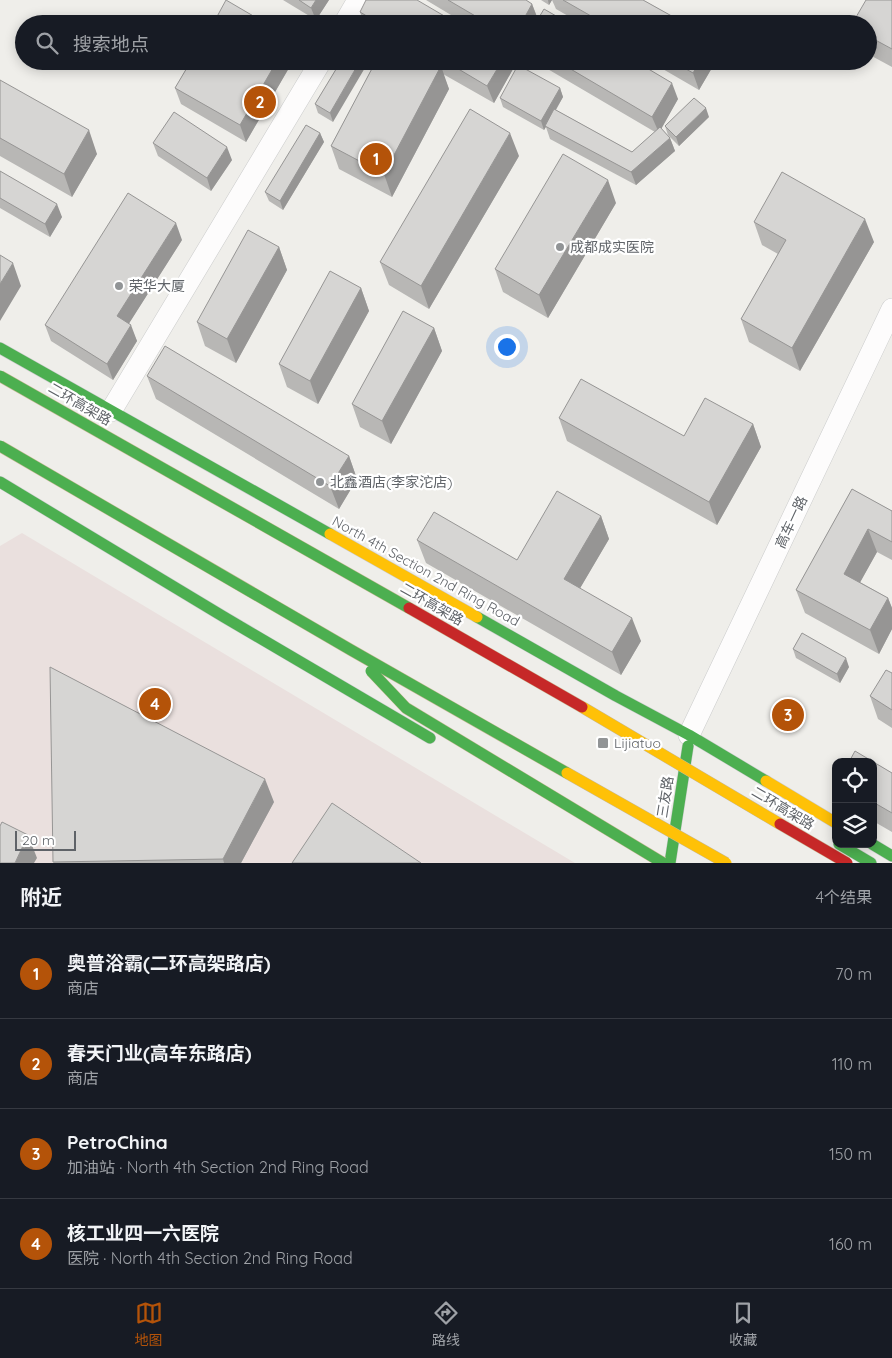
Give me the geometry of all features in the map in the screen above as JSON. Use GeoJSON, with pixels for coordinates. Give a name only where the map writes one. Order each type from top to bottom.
{"type":"FeatureCollection","features":[{"type":"Feature","properties":{"kind":"main road","name":"North 4th Section 2nd Ring Road"},"geometry":{"type":"LineString","coordinates":[[0,348],[600,686],[681,740],[832,821]]}},
{"type":"Feature","properties":{"kind":"main road","name":"二环高架路"},"geometry":{"type":"LineString","coordinates":[[0,376],[549,688],[847,863]]}},
{"type":"Feature","properties":{"kind":"main road"},"geometry":{"type":"LineString","coordinates":[[0,446],[351,650],[726,863]]}},
{"type":"Feature","properties":{"kind":"main road"},"geometry":{"type":"LineString","coordinates":[[0,482],[224,617],[438,742]]}},
{"type":"Feature","properties":{"kind":"main road"},"geometry":{"type":"LineString","coordinates":[[351,650],[406,708],[662,863]]}},
{"type":"Feature","properties":{"kind":"main road"},"geometry":{"type":"LineString","coordinates":[[549,688],[604,707]]}},
{"type":"Feature","properties":{"kind":"main road"},"geometry":{"type":"LineString","coordinates":[[681,740],[698,761]]}},
{"type":"Feature","properties":{"kind":"main road","name":"三友路"},"geometry":{"type":"LineString","coordinates":[[670,863],[681,740]]}},
{"type":"Feature","properties":{"kind":"main road"},"geometry":{"type":"LineString","coordinates":[[592,833],[643,863]]}},
{"type":"Feature","properties":{"kind":"main road"},"geometry":{"type":"LineString","coordinates":[[877,847],[892,856]]}},
{"type":"Feature","properties":{"kind":"main road"},"geometry":{"type":"LineString","coordinates":[[846,848],[871,863]]}},
{"type":"Feature","properties":{"kind":"street"},"geometry":{"type":"LineString","coordinates":[[349,15],[358,0]]}},
{"type":"Feature","properties":{"kind":"street"},"geometry":{"type":"LineString","coordinates":[[112,410],[316,70]]}},
{"type":"Feature","properties":{"kind":"street","name":"高车一路"},"geometry":{"type":"LineString","coordinates":[[681,740],[892,310]]}},
{"type":"Feature","properties":{"kind":"shaded area"},"geometry":{"type":"Polygon","coordinates":[[[22,533],[575,863],[0,863],[0,546],[22,533]]]}},
{"type":"Feature","properties":{"kind":"building"},"geometry":{"type":"Polygon","coordinates":[[[226,0],[252,15],[218,15],[226,0]]]}},
{"type":"Feature","properties":{"kind":"building"},"geometry":{"type":"Polygon","coordinates":[[[299,0],[316,0],[311,8],[299,0]]]}},
{"type":"Feature","properties":{"kind":"building"},"geometry":{"type":"Polygon","coordinates":[[[366,0],[417,0],[443,15],[365,15],[360,12],[366,0]]]}},
{"type":"Feature","properties":{"kind":"building"},"geometry":{"type":"Polygon","coordinates":[[[448,0],[526,0],[532,4],[526,15],[474,15],[448,0]]]}},
{"type":"Feature","properties":{"kind":"building"},"geometry":{"type":"Polygon","coordinates":[[[563,0],[643,0],[670,15],[589,15],[563,0]]]}},
{"type":"Feature","properties":{"kind":"building"},"geometry":{"type":"Polygon","coordinates":[[[866,0],[892,0],[892,49],[877,41],[877,15],[857,15],[866,0]]]}},
{"type":"Feature","properties":{"kind":"building"},"geometry":{"type":"Polygon","coordinates":[[[544,9],[554,15],[540,15],[544,9]]]}},
{"type":"Feature","properties":{"kind":"building"},"geometry":{"type":"Polygon","coordinates":[[[186,70],[272,70],[240,125],[175,88],[186,70]]]}},
{"type":"Feature","properties":{"kind":"building"},"geometry":{"type":"Polygon","coordinates":[[[336,70],[355,70],[330,113],[315,104],[336,70]]]}},
{"type":"Feature","properties":{"kind":"building"},"geometry":{"type":"Polygon","coordinates":[[[371,70],[439,70],[384,174],[331,146],[371,70]]]}},
{"type":"Feature","properties":{"kind":"building"},"geometry":{"type":"Polygon","coordinates":[[[460,70],[497,70],[487,86],[460,70]]]}},
{"type":"Feature","properties":{"kind":"building"},"geometry":{"type":"Polygon","coordinates":[[[515,70],[527,70],[560,88],[541,121],[500,98],[515,70]]]}},
{"type":"Feature","properties":{"kind":"building"},"geometry":{"type":"Polygon","coordinates":[[[572,70],[650,70],[672,83],[652,117],[572,70]]]}},
{"type":"Feature","properties":{"kind":"building"},"geometry":{"type":"Polygon","coordinates":[[[0,80],[89,130],[64,174],[0,138],[0,80]]]}},
{"type":"Feature","properties":{"kind":"building"},"geometry":{"type":"Polygon","coordinates":[[[694,98],[706,108],[676,137],[665,126],[694,98]]]}},
{"type":"Feature","properties":{"kind":"building"},"geometry":{"type":"Polygon","coordinates":[[[470,109],[510,133],[421,286],[380,262],[470,109]]]}},
{"type":"Feature","properties":{"kind":"building"},"geometry":{"type":"Polygon","coordinates":[[[554,109],[632,152],[660,127],[670,138],[631,172],[545,126],[554,109]]]}},
{"type":"Feature","properties":{"kind":"building"},"geometry":{"type":"Polygon","coordinates":[[[174,112],[227,147],[207,178],[153,143],[174,112]]]}},
{"type":"Feature","properties":{"kind":"building"},"geometry":{"type":"Polygon","coordinates":[[[306,125],[320,133],[280,201],[265,192],[306,125]]]}},
{"type":"Feature","properties":{"kind":"building"},"geometry":{"type":"Polygon","coordinates":[[[563,154],[608,180],[539,295],[495,269],[563,154]]]}},
{"type":"Feature","properties":{"kind":"building"},"geometry":{"type":"Polygon","coordinates":[[[0,171],[57,204],[45,224],[0,198],[0,171]]]}},
{"type":"Feature","properties":{"kind":"building"},"geometry":{"type":"Polygon","coordinates":[[[782,172],[865,219],[792,348],[741,319],[786,240],[754,222],[782,172]]]}},
{"type":"Feature","properties":{"kind":"building","name":"荣华大厦"},"geometry":{"type":"Polygon","coordinates":[[[128,193],[176,223],[117,316],[131,325],[107,364],[45,325],[128,193]]]}},
{"type":"Feature","properties":{"kind":"building"},"geometry":{"type":"Polygon","coordinates":[[[248,230],[279,247],[227,339],[197,322],[248,230]]]}},
{"type":"Feature","properties":{"kind":"building"},"geometry":{"type":"Polygon","coordinates":[[[0,255],[13,263],[0,284],[0,255]]]}},
{"type":"Feature","properties":{"kind":"building"},"geometry":{"type":"Polygon","coordinates":[[[330,271],[361,288],[310,381],[279,364],[330,271]]]}},
{"type":"Feature","properties":{"kind":"building"},"geometry":{"type":"Polygon","coordinates":[[[403,311],[434,328],[382,421],[352,404],[403,311]]]}},
{"type":"Feature","properties":{"kind":"building"},"geometry":{"type":"Polygon","coordinates":[[[165,346],[349,456],[330,486],[147,376],[165,346]]]}},
{"type":"Feature","properties":{"kind":"building"},"geometry":{"type":"Polygon","coordinates":[[[581,379],[684,436],[705,398],[753,424],[709,502],[559,418],[581,379]]]}},
{"type":"Feature","properties":{"kind":"building"},"geometry":{"type":"Polygon","coordinates":[[[852,489],[892,511],[892,542],[868,529],[844,574],[888,598],[870,630],[796,590],[852,489]]]}},
{"type":"Feature","properties":{"kind":"building"},"geometry":{"type":"Polygon","coordinates":[[[557,491],[601,516],[564,579],[632,618],[612,652],[417,540],[434,512],[517,560],[557,491]]]}},
{"type":"Feature","properties":{"kind":"building"},"geometry":{"type":"Polygon","coordinates":[[[802,633],[846,658],[837,674],[793,649],[802,633]]]}},
{"type":"Feature","properties":{"kind":"building"},"geometry":{"type":"Polygon","coordinates":[[[50,667],[265,779],[223,859],[53,862],[50,667]]]}},
{"type":"Feature","properties":{"kind":"building"},"geometry":{"type":"Polygon","coordinates":[[[886,670],[892,673],[892,710],[870,696],[886,670]]]}},
{"type":"Feature","properties":{"kind":"building"},"geometry":{"type":"Polygon","coordinates":[[[855,751],[867,758],[851,758],[855,751]]]}},
{"type":"Feature","properties":{"kind":"building"},"geometry":{"type":"Polygon","coordinates":[[[877,764],[892,773],[892,813],[877,804],[877,764]]]}},
{"type":"Feature","properties":{"kind":"building"},"geometry":{"type":"Polygon","coordinates":[[[332,803],[421,863],[292,863],[332,803]]]}},
{"type":"Feature","properties":{"kind":"building"},"geometry":{"type":"Polygon","coordinates":[[[2,822],[28,835],[15,863],[0,863],[0,826],[2,822]]]}},
{"type":"Feature","properties":{"kind":"traffic: fast"},"geometry":{"type":"LineString","coordinates":[[0,348],[330,534]]}},
{"type":"Feature","properties":{"kind":"traffic: fast"},"geometry":{"type":"LineString","coordinates":[[0,376],[409,608]]}},
{"type":"Feature","properties":{"kind":"traffic: fast"},"geometry":{"type":"LineString","coordinates":[[0,446],[567,773]]}},
{"type":"Feature","properties":{"kind":"traffic: fast"},"geometry":{"type":"LineString","coordinates":[[0,482],[430,738]]}},
{"type":"Feature","properties":{"kind":"traffic: fast"},"geometry":{"type":"LineString","coordinates":[[477,617],[689,735],[766,781]]}},
{"type":"Feature","properties":{"kind":"traffic: fast"},"geometry":{"type":"LineString","coordinates":[[371,671],[406,708],[663,863]]}},
{"type":"Feature","properties":{"kind":"traffic: fast"},"geometry":{"type":"LineString","coordinates":[[670,863],[688,746]]}},
{"type":"Feature","properties":{"kind":"traffic: fast"},"geometry":{"type":"LineString","coordinates":[[877,847],[892,856]]}},
{"type":"Feature","properties":{"kind":"traffic: fast"},"geometry":{"type":"LineString","coordinates":[[846,848],[871,863]]}},
{"type":"Feature","properties":{"kind":"traffic: slow"},"geometry":{"type":"LineString","coordinates":[[330,534],[477,617]]}},
{"type":"Feature","properties":{"kind":"traffic: slow"},"geometry":{"type":"LineString","coordinates":[[582,707],[780,824]]}},
{"type":"Feature","properties":{"kind":"traffic: slow"},"geometry":{"type":"LineString","coordinates":[[567,773],[726,863]]}},
{"type":"Feature","properties":{"kind":"traffic: slow"},"geometry":{"type":"LineString","coordinates":[[766,781],[832,821]]}},
{"type":"Feature","properties":{"kind":"traffic: jam"},"geometry":{"type":"LineString","coordinates":[[409,608],[582,707]]}},
{"type":"Feature","properties":{"kind":"traffic: jam"},"geometry":{"type":"LineString","coordinates":[[780,824],[847,863]]}},
{"type":"Feature","properties":{"kind":"place","name":"春天门业(高车东路店)"},"geometry":{"type":"Point","coordinates":[260,102]}},
{"type":"Feature","properties":{"kind":"place","name":"奥普浴霸(二环高架路店)"},"geometry":{"type":"Point","coordinates":[376,159]}},
{"type":"Feature","properties":{"kind":"place","name":"成都成实医院"},"geometry":{"type":"Point","coordinates":[560,247]}},
{"type":"Feature","properties":{"kind":"place","name":"荣华大厦"},"geometry":{"type":"Point","coordinates":[119,286]}},
{"type":"Feature","properties":{"kind":"place","name":"北鑫酒店(李家沱店)"},"geometry":{"type":"Point","coordinates":[320,482]}},
{"type":"Feature","properties":{"kind":"place","name":"核工业四一六医院"},"geometry":{"type":"Point","coordinates":[155,704]}},
{"type":"Feature","properties":{"kind":"place","name":"PetroChina"},"geometry":{"type":"Point","coordinates":[788,715]}},
{"type":"Feature","properties":{"kind":"place","name":"Lijiatuo"},"geometry":{"type":"Point","coordinates":[603,743]}}]}
